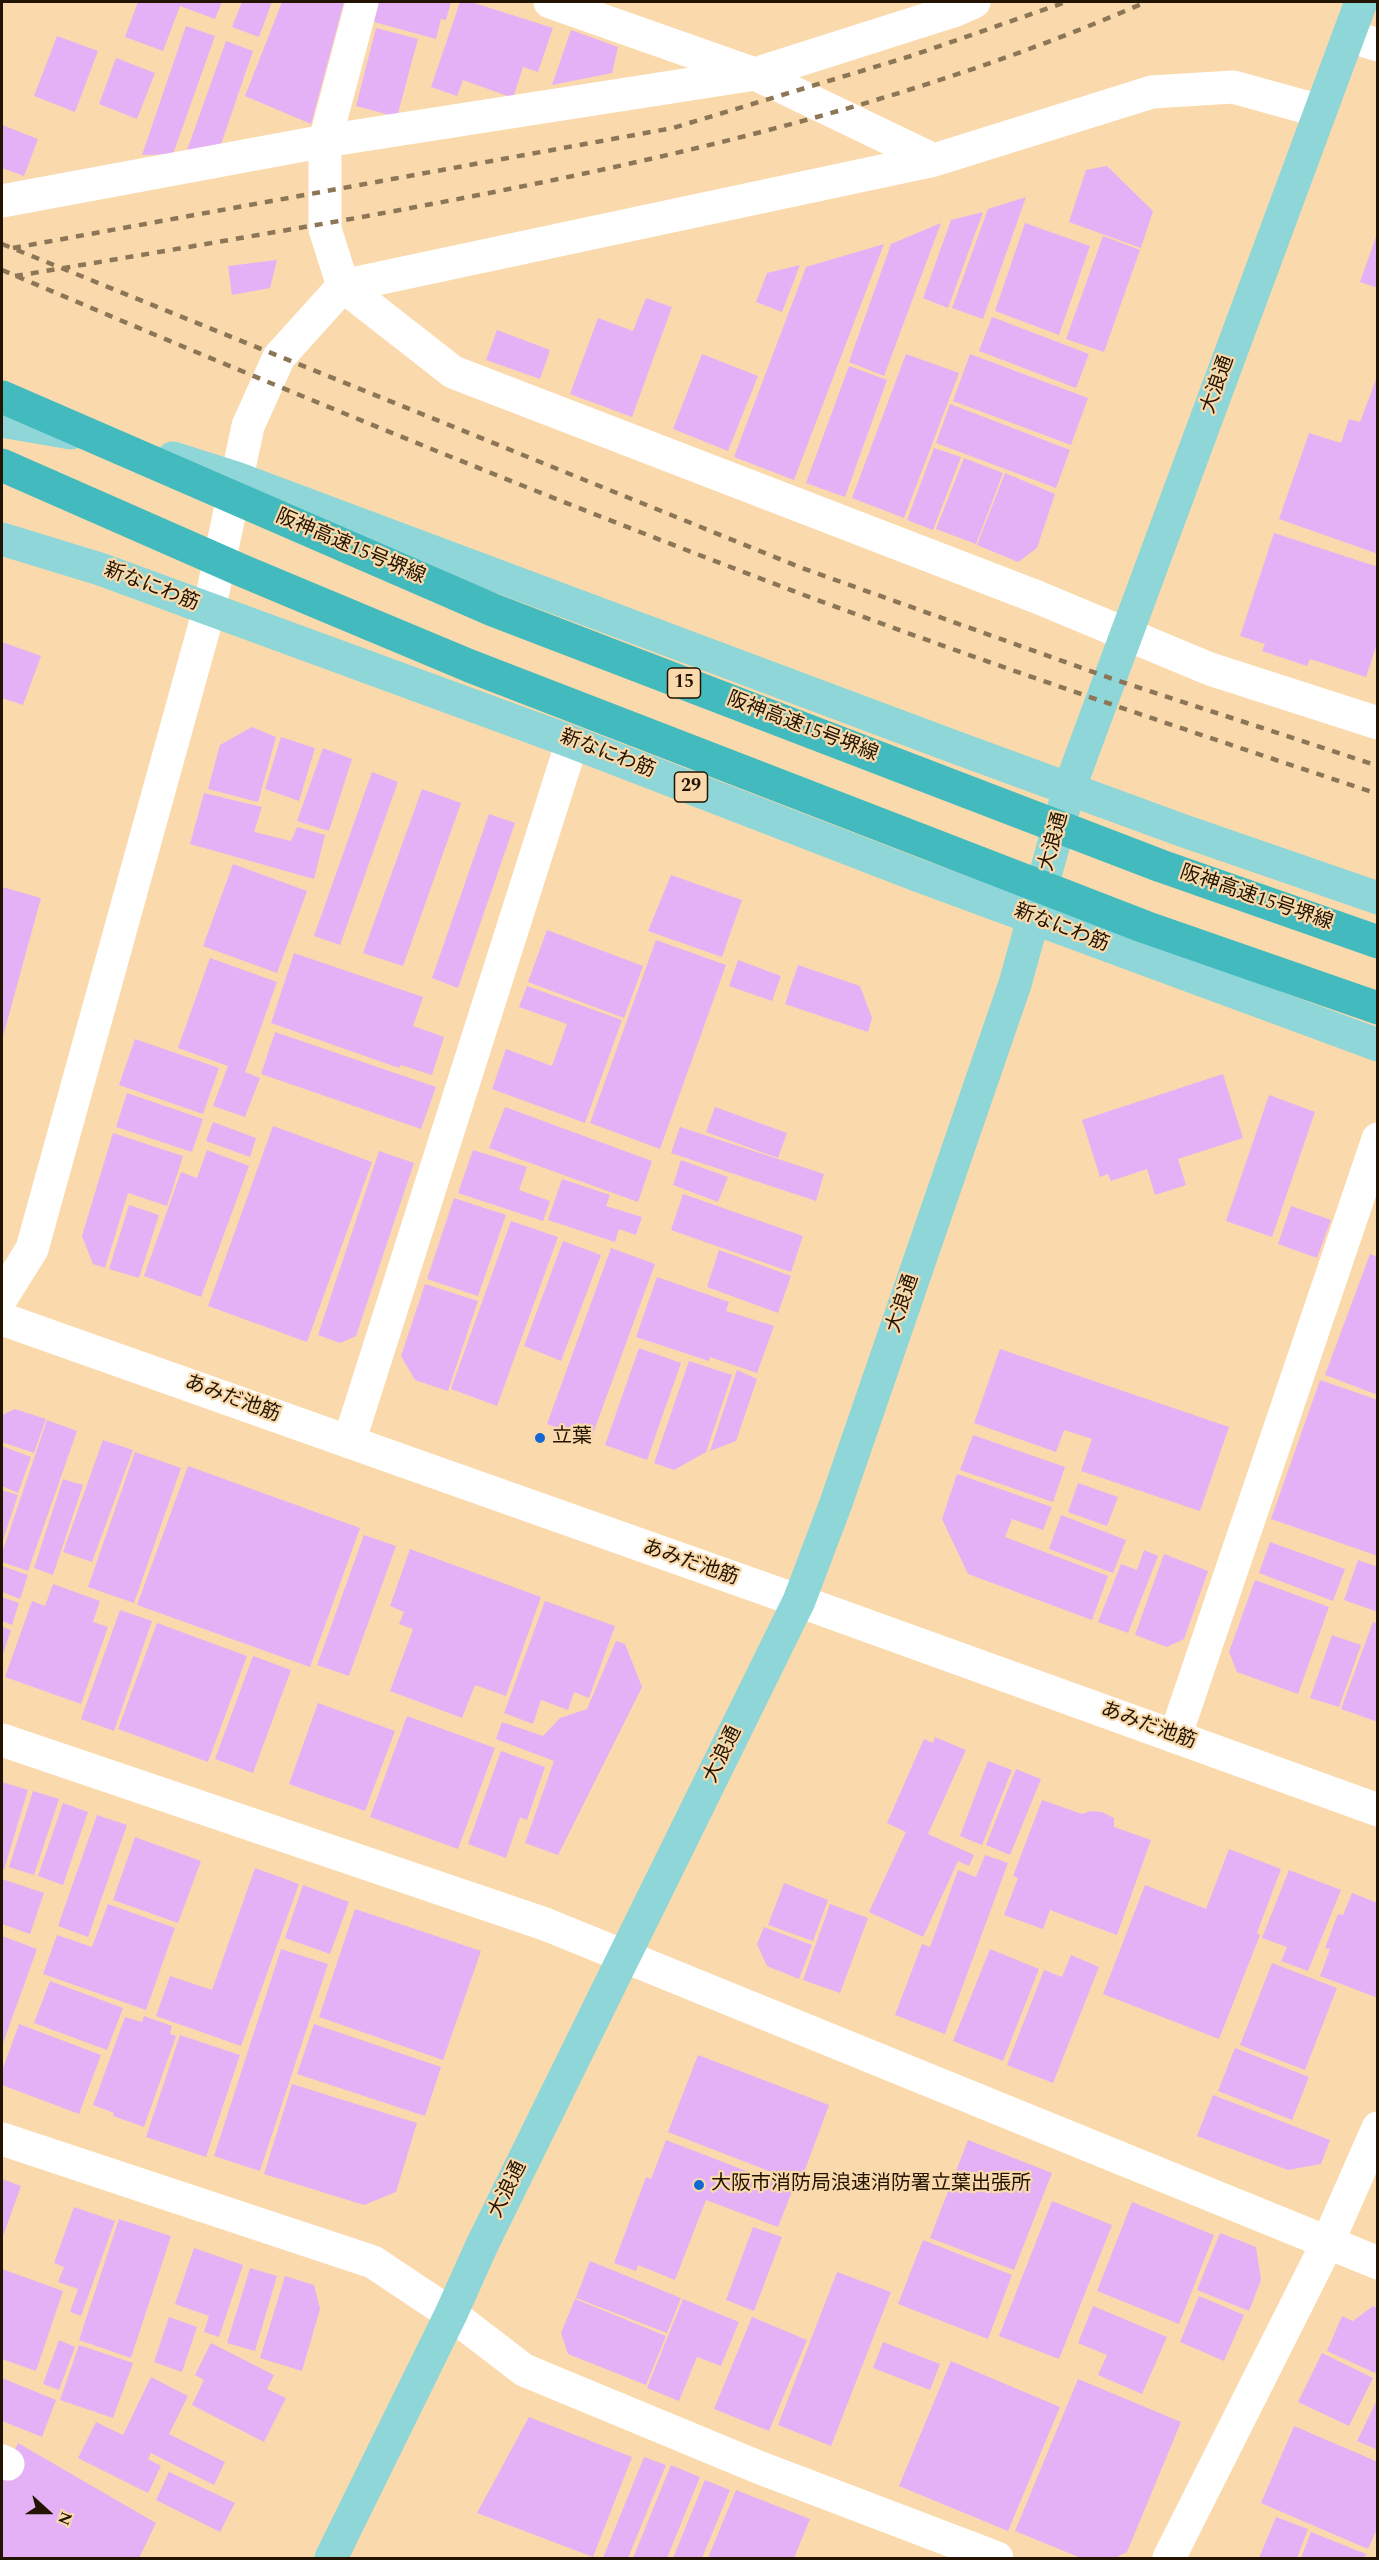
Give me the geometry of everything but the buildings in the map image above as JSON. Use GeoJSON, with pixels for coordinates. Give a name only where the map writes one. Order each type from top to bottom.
{"type":"FeatureCollection","features":[{"type":"Feature","properties":{"kind":"highway","name":"阪神高速15号堺線"},"geometry":{"type":"LineString","coordinates":[[2,397],[493,610],[1161,866],[1377,942]]}},
{"type":"Feature","properties":{"kind":"highway"},"geometry":{"type":"LineString","coordinates":[[2,465],[254,576],[470,666],[1145,927],[1377,1008]]}},
{"type":"Feature","properties":{"kind":"main road","name":"大浪通"},"geometry":{"type":"LineString","coordinates":[[331,2559],[451,2314],[482,2245],[799,1601],[851,1458],[1015,984],[1069,789],[1320,111],[1363,41],[1361,2]]}},
{"type":"Feature","properties":{"kind":"main road"},"geometry":{"type":"LineString","coordinates":[[2,421],[75,434],[169,457],[236,478],[1069,789],[1377,898]]}},
{"type":"Feature","properties":{"kind":"main road","name":"新なにわ筋"},"geometry":{"type":"LineString","coordinates":[[2,539],[100,569],[572,742],[1377,1045]]}},
{"type":"Feature","properties":{"kind":"street"},"geometry":{"type":"LineString","coordinates":[[362,2],[325,141],[325,229],[343,286],[453,372],[1037,597],[1210,669],[1377,723]]}},
{"type":"Feature","properties":{"kind":"street"},"geometry":{"type":"LineString","coordinates":[[550,2],[755,74],[934,160]]}},
{"type":"Feature","properties":{"kind":"street"},"geometry":{"type":"LineString","coordinates":[[2,201],[325,141],[755,74],[956,10],[974,2]]}},
{"type":"Feature","properties":{"kind":"street"},"geometry":{"type":"LineString","coordinates":[[2,1297],[32,1249],[209,610],[248,426],[279,357],[343,286],[934,160],[1152,92],[1233,87],[1320,111]]}},
{"type":"Feature","properties":{"kind":"street"},"geometry":{"type":"LineString","coordinates":[[349,1442],[572,742]]}},
{"type":"Feature","properties":{"kind":"street"},"geometry":{"type":"LineString","coordinates":[[1175,1737],[1377,1139]]}},
{"type":"Feature","properties":{"kind":"street","name":"あみだ池筋"},"geometry":{"type":"LineString","coordinates":[[2,1319],[799,1601],[1377,1810]]}},
{"type":"Feature","properties":{"kind":"street"},"geometry":{"type":"LineString","coordinates":[[2,1740],[545,1924],[625,1954],[1377,2263]]}},
{"type":"Feature","properties":{"kind":"street"},"geometry":{"type":"LineString","coordinates":[[1169,2559],[1328,2244],[1377,2128]]}},
{"type":"Feature","properties":{"kind":"street"},"geometry":{"type":"LineString","coordinates":[[2,2139],[373,2262],[451,2314],[524,2370],[758,2467],[998,2559]]}},
{"type":"Feature","properties":{"kind":"railway"},"geometry":{"type":"LineString","coordinates":[[13,248],[673,128],[911,56],[1066,2]]}},
{"type":"Feature","properties":{"kind":"railway"},"geometry":{"type":"LineString","coordinates":[[15,276],[345,220],[651,159],[853,107],[952,76],[1050,41],[1146,2]]}},
{"type":"Feature","properties":{"kind":"railway"},"geometry":{"type":"LineString","coordinates":[[2,244],[802,568],[1110,678],[1378,766]]}},
{"type":"Feature","properties":{"kind":"railway"},"geometry":{"type":"LineString","coordinates":[[2,270],[401,437],[804,595],[1162,722],[1378,794]]}},
{"type":"Feature","properties":{"kind":"place","name":"立葉"},"geometry":{"type":"Point","coordinates":[540,1438]}},
{"type":"Feature","properties":{"kind":"place","name":"大阪市消防局浪速消防署立葉出張所"},"geometry":{"type":"Point","coordinates":[699,2185]}}]}
